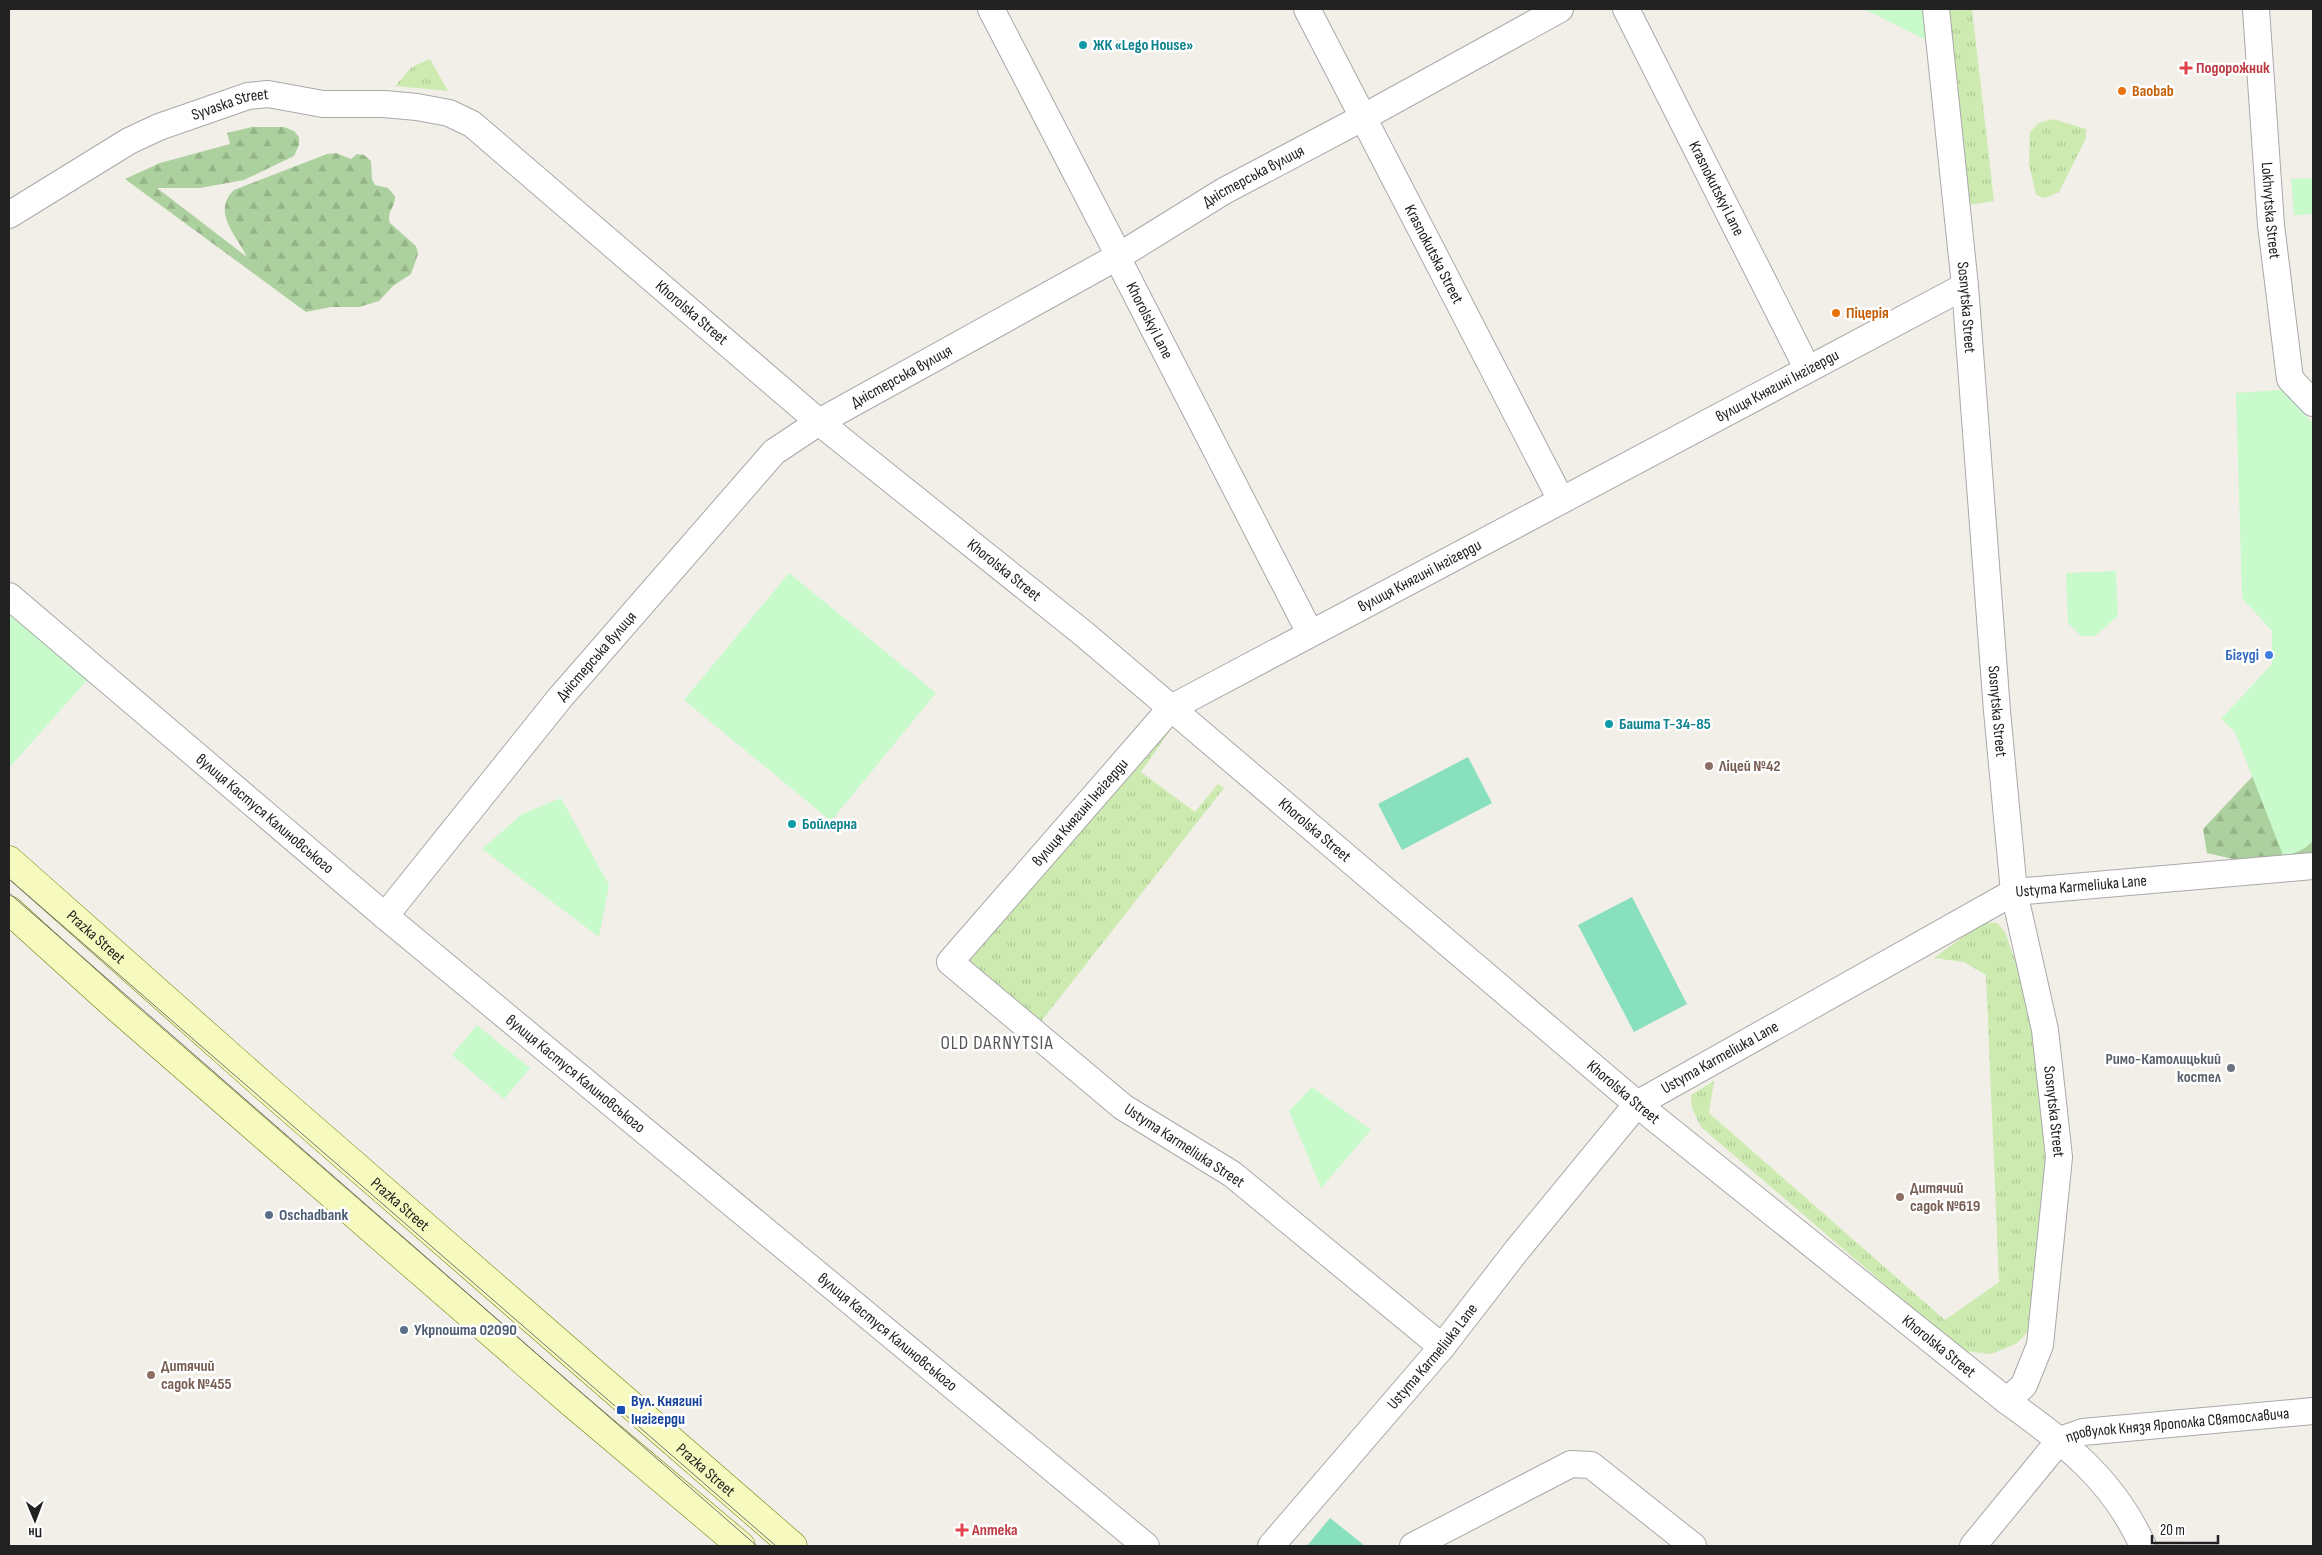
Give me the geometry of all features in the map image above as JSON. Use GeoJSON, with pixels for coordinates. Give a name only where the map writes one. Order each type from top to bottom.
{"type":"FeatureCollection","features":[{"type":"Feature","properties":{"kind":"street","name":"Khorolskyi Lane"},"geometry":{"type":"LineString","coordinates":[[991,9],[1119,256],[1120,263],[1310,633]]}},
{"type":"Feature","properties":{"kind":"street","name":"Krasnokutska Street"},"geometry":{"type":"LineString","coordinates":[[1307,9],[1561,500]]}},
{"type":"Feature","properties":{"kind":"street","name":"Дністерська вулиця"},"geometry":{"type":"LineString","coordinates":[[385,916],[559,699],[774,452],[819,422],[1119,256],[1224,191],[1364,117],[1560,9]]}},
{"type":"Feature","properties":{"kind":"street","name":"Krasnokutskyi Lane"},"geometry":{"type":"LineString","coordinates":[[1626,9],[1807,368]]}},
{"type":"Feature","properties":{"kind":"street","name":"Sosnytska Street"},"geometry":{"type":"LineString","coordinates":[[1936,9],[1965,286],[1997,711],[2014,892],[2045,1030],[2059,1157],[2040,1345],[2024,1385],[2007,1401]]}},
{"type":"Feature","properties":{"kind":"street","name":"Lokhvytska Street"},"geometry":{"type":"LineString","coordinates":[[2256,9],[2271,225],[2290,379],[2313,403]]}},
{"type":"Feature","properties":{"kind":"street","name":"Syvaska Street"},"geometry":{"type":"LineString","coordinates":[[9,215],[128,141],[159,127],[248,96],[268,94],[322,104],[384,104],[417,107],[449,113],[472,124]]}},
{"type":"Feature","properties":{"kind":"street","name":"Khorolska Street"},"geometry":{"type":"LineString","coordinates":[[472,124],[819,422],[1084,634],[1637,1104],[2007,1401],[2060,1440],[2111,1490],[2131,1520],[2143,1546]]}},
{"type":"Feature","properties":{"kind":"street","name":"вулиця Княгині Інгігерди"},"geometry":{"type":"LineString","coordinates":[[950,962],[1171,708],[1807,368],[1965,286]]}},
{"type":"Feature","properties":{"kind":"street","name":"вулиця Кастуся Калиновського"},"geometry":{"type":"LineString","coordinates":[[9,596],[385,916],[1146,1546]]}},
{"type":"Feature","properties":{"kind":"street","name":"Prazka Street"},"geometry":{"type":"LineString","coordinates":[[9,860],[793,1546]]}},
{"type":"Feature","properties":{"kind":"street","name":"Ustyma Karmeliuka Lane"},"geometry":{"type":"LineString","coordinates":[[1271,1546],[1442,1347],[1517,1250],[1637,1104],[2014,892],[2313,866]]}},
{"type":"Feature","properties":{"kind":"street"},"geometry":{"type":"LineString","coordinates":[[9,910],[116,1007],[553,1387],[741,1546]]}},
{"type":"Feature","properties":{"kind":"street","name":"Ustyma Karmeliuka Street"},"geometry":{"type":"LineString","coordinates":[[950,962],[1122,1107],[1232,1174],[1442,1347]]}},
{"type":"Feature","properties":{"kind":"street","name":"провулок Князя Ярополка Святославича"},"geometry":{"type":"LineString","coordinates":[[1973,1546],[2060,1440],[2083,1432],[2313,1411]]}},
{"type":"Feature","properties":{"kind":"street"},"geometry":{"type":"LineString","coordinates":[[1413,1546],[1571,1464],[1590,1465],[1693,1546]]}},
{"type":"Feature","properties":{"kind":"green space"},"geometry":{"type":"Polygon","coordinates":[[[1864,9],[1925,9],[1928,41],[1864,9]]]}},
{"type":"Feature","properties":{"kind":"green space"},"geometry":{"type":"Polygon","coordinates":[[[1939,9],[1972,9],[1994,201],[1963,206],[1939,9]]]}},
{"type":"Feature","properties":{"kind":"green space"},"geometry":{"type":"Polygon","coordinates":[[[430,59],[448,91],[395,86],[412,67],[430,59]]]}},
{"type":"Feature","properties":{"kind":"green space"},"geometry":{"type":"Polygon","coordinates":[[[2053,119],[2086,129],[2086,138],[2059,192],[2045,198],[2036,195],[2029,164],[2030,132],[2039,123],[2053,119]]]}},
{"type":"Feature","properties":{"kind":"green space"},"geometry":{"type":"Polygon","coordinates":[[[252,127],[284,127],[294,131],[299,137],[299,145],[294,156],[244,180],[200,188],[157,188],[247,257],[232,232],[225,215],[228,198],[234,190],[327,154],[336,153],[351,159],[357,154],[364,155],[371,161],[372,179],[375,185],[388,188],[395,196],[389,216],[390,223],[416,246],[418,254],[411,274],[393,286],[379,301],[359,307],[331,307],[306,312],[125,179],[160,163],[230,144],[227,133],[252,127]]]}},
{"type":"Feature","properties":{"kind":"green space"},"geometry":{"type":"Polygon","coordinates":[[[2313,178],[2313,214],[2294,215],[2291,179],[2313,178]]]}},
{"type":"Feature","properties":{"kind":"green space"},"geometry":{"type":"Polygon","coordinates":[[[2281,390],[2313,423],[2313,841],[2305,848],[2284,858],[2235,732],[2221,719],[2272,664],[2272,631],[2242,598],[2236,393],[2281,390]]]}},
{"type":"Feature","properties":{"kind":"green space"},"geometry":{"type":"Polygon","coordinates":[[[2116,571],[2118,616],[2095,636],[2081,636],[2068,623],[2066,573],[2116,571]]]}},
{"type":"Feature","properties":{"kind":"green space"},"geometry":{"type":"Polygon","coordinates":[[[789,573],[936,693],[831,821],[684,700],[789,573]]]}},
{"type":"Feature","properties":{"kind":"green space"},"geometry":{"type":"Polygon","coordinates":[[[9,614],[89,678],[9,768],[9,614]]]}},
{"type":"Feature","properties":{"kind":"green space"},"geometry":{"type":"Polygon","coordinates":[[[2313,712],[2313,855],[2246,862],[2207,853],[2203,829],[2313,712]]]}},
{"type":"Feature","properties":{"kind":"green space"},"geometry":{"type":"Polygon","coordinates":[[[1161,727],[1169,732],[1141,772],[1195,812],[1218,784],[1224,788],[1036,1028],[961,964],[1161,727]]]}},
{"type":"Feature","properties":{"kind":"green space"},"geometry":{"type":"Polygon","coordinates":[[[1468,757],[1492,803],[1402,850],[1378,804],[1468,757]]]}},
{"type":"Feature","properties":{"kind":"green space"},"geometry":{"type":"Polygon","coordinates":[[[561,798],[609,885],[599,937],[482,849],[522,814],[561,798]]]}},
{"type":"Feature","properties":{"kind":"green space"},"geometry":{"type":"Polygon","coordinates":[[[1632,897],[1687,1004],[1634,1032],[1578,925],[1632,897]]]}},
{"type":"Feature","properties":{"kind":"green space"},"geometry":{"type":"Polygon","coordinates":[[[1983,922],[1997,923],[2005,932],[2029,1000],[2048,1145],[2029,1330],[2016,1344],[1991,1354],[1966,1351],[1946,1337],[1701,1127],[1692,1108],[1691,1095],[1714,1081],[1709,1113],[1945,1320],[1999,1282],[1986,975],[1964,962],[1934,958],[1983,922]]]}},
{"type":"Feature","properties":{"kind":"green space"},"geometry":{"type":"Polygon","coordinates":[[[477,1025],[530,1068],[504,1099],[452,1055],[477,1025]]]}},
{"type":"Feature","properties":{"kind":"green space"},"geometry":{"type":"Polygon","coordinates":[[[1312,1087],[1371,1130],[1321,1188],[1289,1111],[1312,1087]]]}},
{"type":"Feature","properties":{"kind":"green space"},"geometry":{"type":"Polygon","coordinates":[[[1330,1518],[1365,1546],[1307,1546],[1330,1518]]]}},
{"type":"Feature","properties":{"kind":"tram line"},"geometry":{"type":"LineString","coordinates":[[9,879],[776,1546]]}},
{"type":"Feature","properties":{"kind":"tram line"},"geometry":{"type":"LineString","coordinates":[[9,893],[757,1546]]}},
{"type":"Feature","properties":{"kind":"place","name":"ЖК «Lego House»"},"geometry":{"type":"Point","coordinates":[1083,45]}},
{"type":"Feature","properties":{"kind":"place","name":"Подорожник"},"geometry":{"type":"Point","coordinates":[2186,68]}},
{"type":"Feature","properties":{"kind":"place","name":"Baobab"},"geometry":{"type":"Point","coordinates":[2122,91]}},
{"type":"Feature","properties":{"kind":"place","name":"Піцерія"},"geometry":{"type":"Point","coordinates":[1836,313]}},
{"type":"Feature","properties":{"kind":"place","name":"Бігуді"},"geometry":{"type":"Point","coordinates":[2269,655]}},
{"type":"Feature","properties":{"kind":"place","name":"Башта Т-34-85"},"geometry":{"type":"Point","coordinates":[1609,724]}},
{"type":"Feature","properties":{"kind":"place","name":"Ліцей №42"},"geometry":{"type":"Point","coordinates":[1709,766]}},
{"type":"Feature","properties":{"kind":"place","name":"Бойлерна"},"geometry":{"type":"Point","coordinates":[792,824]}},
{"type":"Feature","properties":{"kind":"place","name":"Римо-Католицький костел"},"geometry":{"type":"Point","coordinates":[2231,1068]}},
{"type":"Feature","properties":{"kind":"place","name":"Дитячий садок №619"},"geometry":{"type":"Point","coordinates":[1900,1197]}},
{"type":"Feature","properties":{"kind":"place","name":"Oschadbank"},"geometry":{"type":"Point","coordinates":[269,1215]}},
{"type":"Feature","properties":{"kind":"place","name":"Укрпошта 02090"},"geometry":{"type":"Point","coordinates":[404,1330]}},
{"type":"Feature","properties":{"kind":"place","name":"Дитячий садок №455"},"geometry":{"type":"Point","coordinates":[151,1375]}},
{"type":"Feature","properties":{"kind":"place","name":"Вул. Княгині Інгігерди"},"geometry":{"type":"Point","coordinates":[621,1410]}},
{"type":"Feature","properties":{"kind":"place","name":"Аптека"},"geometry":{"type":"Point","coordinates":[962,1530]}},
{"type":"Feature","properties":{"kind":"district","name":"OLD DARNYTSIA"},"geometry":{"type":"Point","coordinates":[997,1043]}}]}
